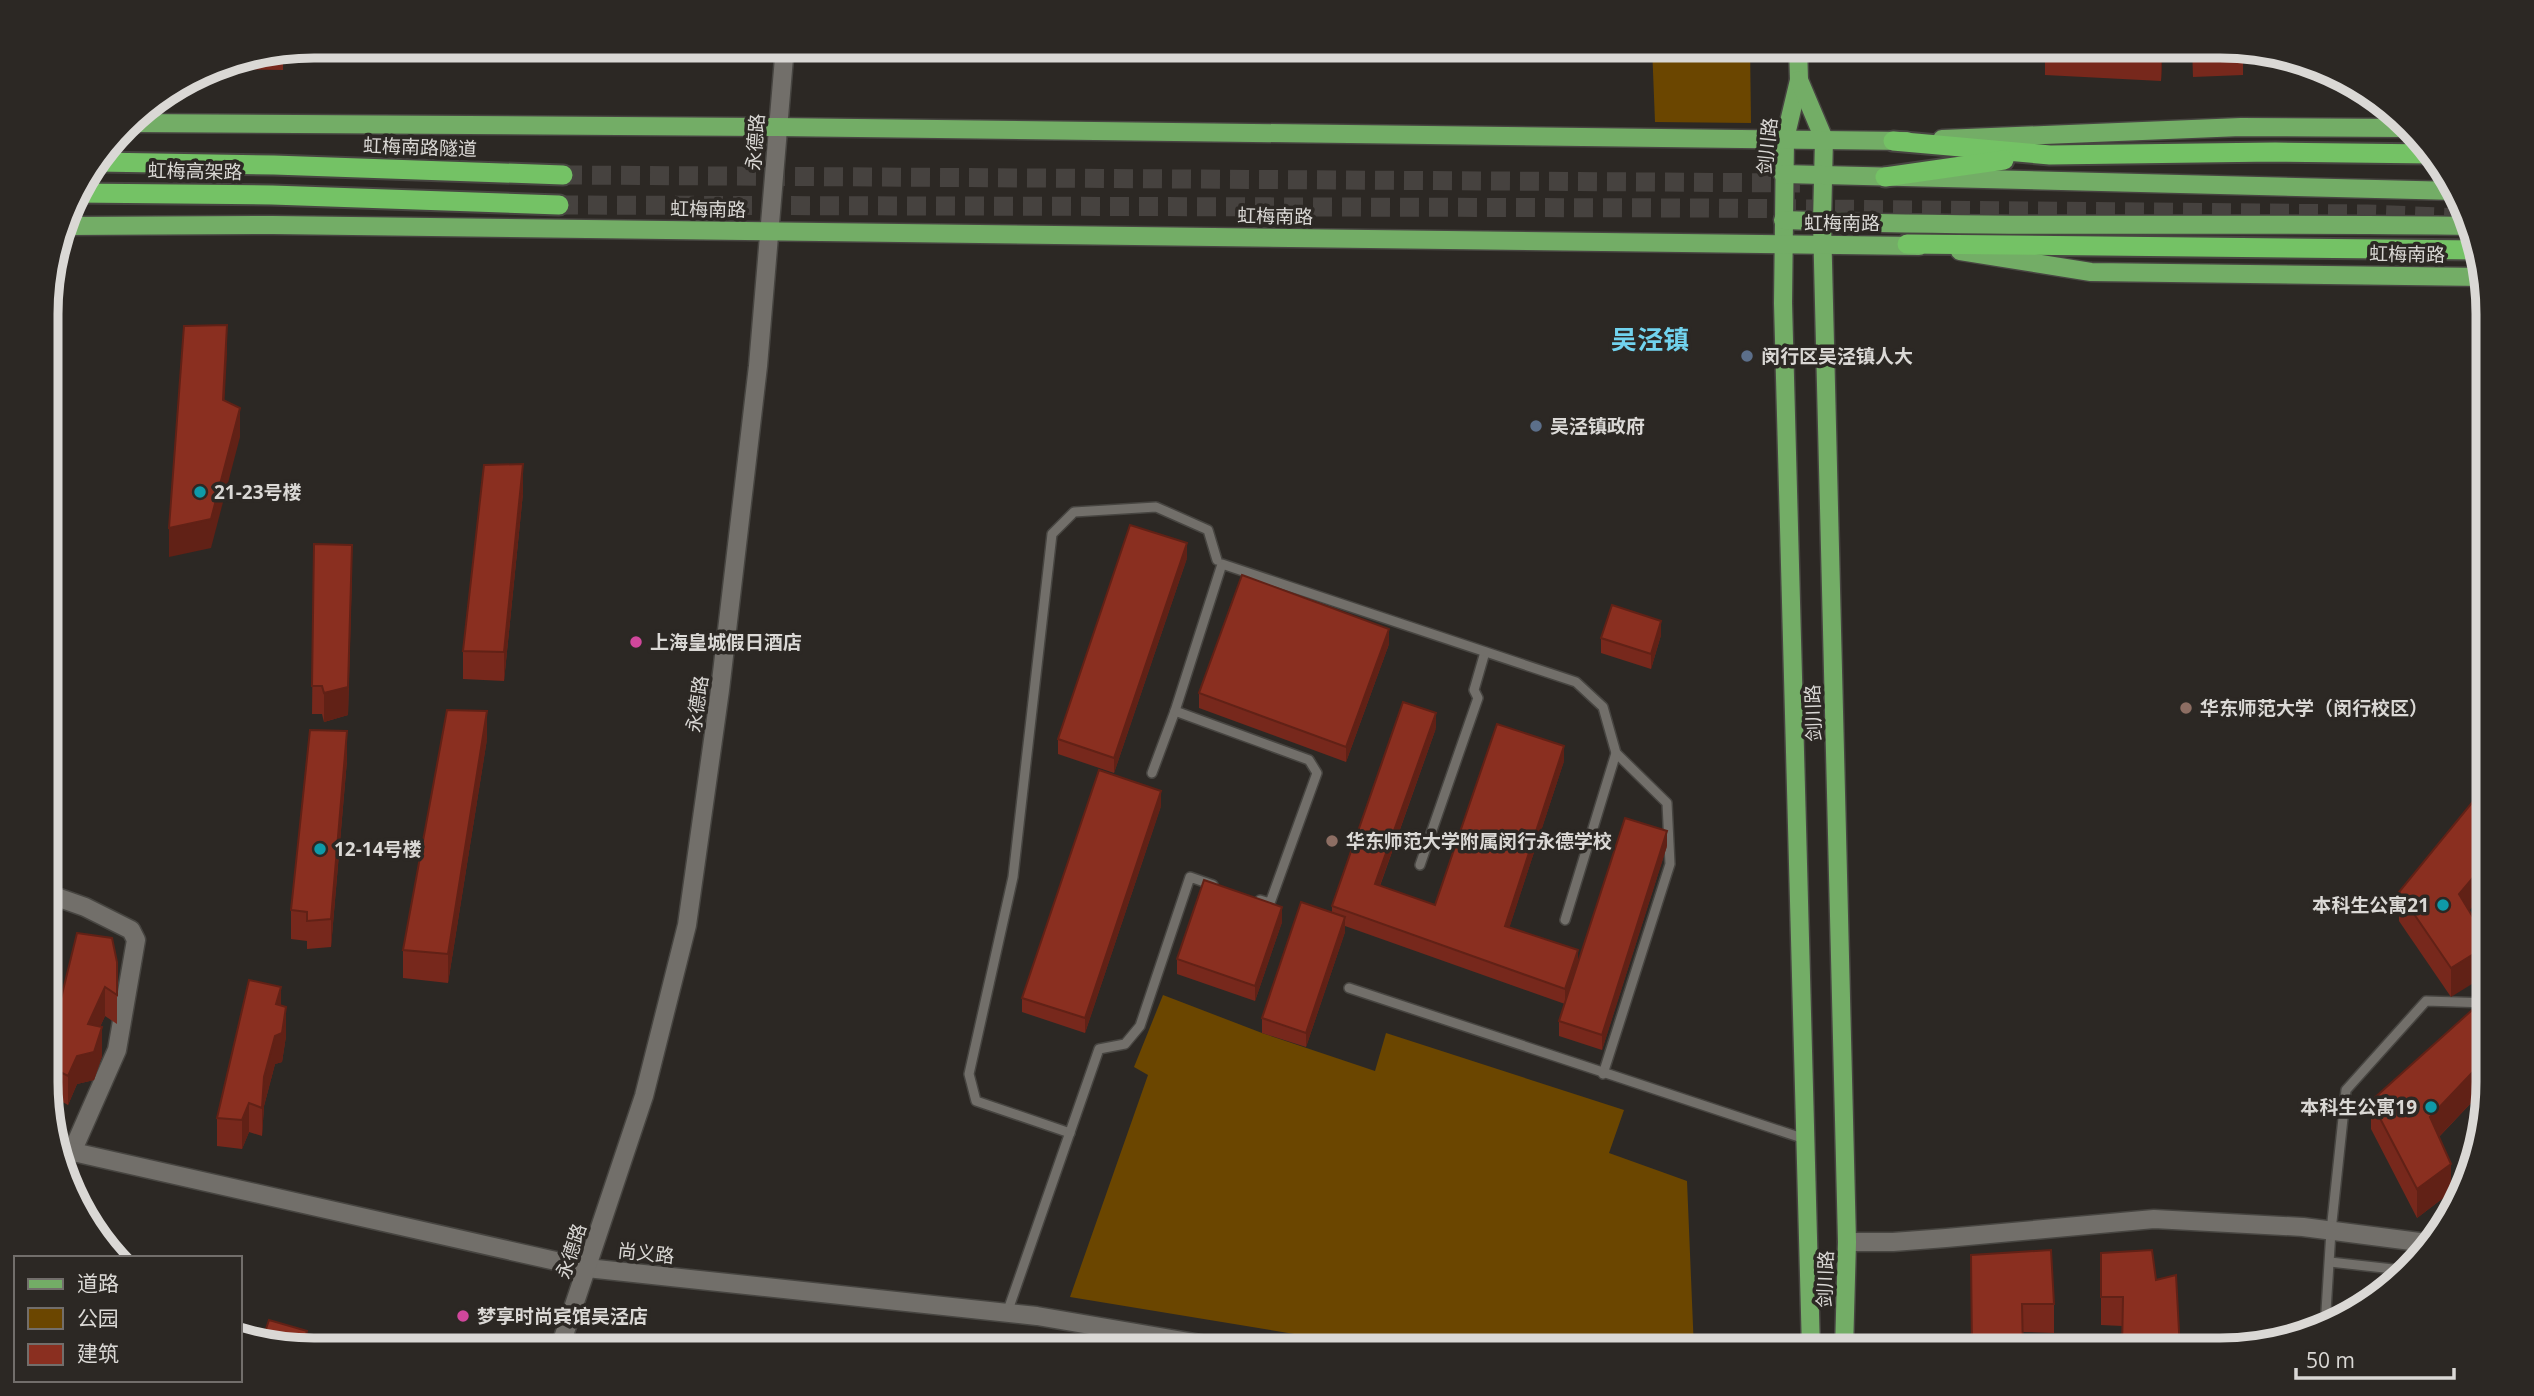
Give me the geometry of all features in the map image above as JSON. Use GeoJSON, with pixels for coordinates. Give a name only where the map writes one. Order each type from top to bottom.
{"type":"FeatureCollection","features":[{"type":"Feature","properties":{"kind":"highway"},"geometry":{"type":"LineString","coordinates":[[1893,141],[2050,155],[2275,152],[2420,154]]}},
{"type":"Feature","properties":{"kind":"highway"},"geometry":{"type":"LineString","coordinates":[[1885,177],[2050,155]]}},
{"type":"Feature","properties":{"kind":"highway","name":"虹梅高架路"},"geometry":{"type":"LineString","coordinates":[[108,162],[274,165]]}},
{"type":"Feature","properties":{"kind":"highway","name":"虹梅南路隧道"},"geometry":{"type":"LineString","coordinates":[[274,165],[563,175]]}},
{"type":"Feature","properties":{"kind":"highway","name":"虹梅高架路"},"geometry":{"type":"LineString","coordinates":[[88,193],[272,195],[559,205]]}},
{"type":"Feature","properties":{"kind":"highway"},"geometry":{"type":"LineString","coordinates":[[1908,244],[2468,250]]}},
{"type":"Feature","properties":{"kind":"main road","name":"剑川路"},"geometry":{"type":"LineString","coordinates":[[1798,58],[1799,80],[1785,139],[1783,243],[1811,1338]]}},
{"type":"Feature","properties":{"kind":"main road","name":"剑川路"},"geometry":{"type":"LineString","coordinates":[[1799,80],[1824,139],[1822,222],[1829,559],[1847,1242],[1844,1338]]}},
{"type":"Feature","properties":{"kind":"main road"},"geometry":{"type":"LineString","coordinates":[[143,123],[776,127],[1893,141],[2242,127],[2396,128]]}},
{"type":"Feature","properties":{"kind":"main road"},"geometry":{"type":"LineString","coordinates":[[1783,174],[2445,191]]}},
{"type":"Feature","properties":{"kind":"main road","name":"虹梅南路"},"geometry":{"type":"LineString","coordinates":[[1783,220],[2461,226]]}},
{"type":"Feature","properties":{"kind":"main road","name":"虹梅南路"},"geometry":{"type":"LineString","coordinates":[[73,226],[273,225],[1908,244],[2091,272],[2473,277]]}},
{"type":"Feature","properties":{"kind":"street","name":"永德路"},"geometry":{"type":"LineString","coordinates":[[563,1338],[645,1096],[687,925],[720,690],[758,366],[784,58]]}},
{"type":"Feature","properties":{"kind":"street"},"geometry":{"type":"LineString","coordinates":[[58,898],[85,907],[131,930],[136,940],[117,1050],[66,1149]]}},
{"type":"Feature","properties":{"kind":"street","name":"尚义路"},"geometry":{"type":"LineString","coordinates":[[67,1150],[587,1268],[1037,1316],[1166,1338]]}},
{"type":"Feature","properties":{"kind":"street"},"geometry":{"type":"LineString","coordinates":[[1847,1242],[1893,1242],[2154,1219],[2303,1227],[2420,1242]]}},
{"type":"Feature","properties":{"kind":"lane"},"geometry":{"type":"LineString","coordinates":[[1070,1133],[976,1101],[969,1074],[1013,877],[1052,534],[1074,512],[1156,508],[1208,530],[1217,560]]}},
{"type":"Feature","properties":{"kind":"lane"},"geometry":{"type":"LineString","coordinates":[[1152,773],[1175,711],[1222,564],[1576,682],[1603,707],[1616,753],[1667,803],[1670,864],[1604,1074]]}},
{"type":"Feature","properties":{"kind":"lane"},"geometry":{"type":"LineString","coordinates":[[1420,865],[1478,698],[1474,690],[1485,652]]}},
{"type":"Feature","properties":{"kind":"lane"},"geometry":{"type":"LineString","coordinates":[[1175,711],[1310,760],[1317,773],[1270,903],[1247,895]]}},
{"type":"Feature","properties":{"kind":"lane"},"geometry":{"type":"LineString","coordinates":[[1565,920],[1616,753]]}},
{"type":"Feature","properties":{"kind":"lane"},"geometry":{"type":"LineString","coordinates":[[1007,1313],[1098,1049],[1125,1044],[1140,1026],[1190,877],[1224,888]]}},
{"type":"Feature","properties":{"kind":"lane"},"geometry":{"type":"LineString","coordinates":[[1349,988],[1805,1139]]}},
{"type":"Feature","properties":{"kind":"lane"},"geometry":{"type":"LineString","coordinates":[[2326,1315],[2331,1231],[2346,1090],[2426,1001],[2476,1003]]}},
{"type":"Feature","properties":{"kind":"lane"},"geometry":{"type":"LineString","coordinates":[[2330,1262],[2395,1269]]}},
{"type":"Feature","properties":{"kind":"green space"},"geometry":{"type":"Polygon","coordinates":[[[1652,58],[1750,58],[1751,123],[1655,122],[1652,58]]]}},
{"type":"Feature","properties":{"kind":"green space"},"geometry":{"type":"Polygon","coordinates":[[[1163,995],[1262,1033],[1375,1071],[1386,1033],[1624,1110],[1609,1153],[1687,1181],[1694,1338],[1318,1338],[1070,1297],[1148,1075],[1134,1067],[1163,995]]]}},
{"type":"Feature","properties":{"kind":"building","name":"21-23号楼"},"geometry":{"type":"Polygon","coordinates":[[[227,325],[223,400],[240,408],[211,519],[169,528],[184,326],[227,325]]]}},
{"type":"Feature","properties":{"kind":"building"},"geometry":{"type":"Polygon","coordinates":[[[523,464],[504,652],[463,651],[484,465],[523,464]]]}},
{"type":"Feature","properties":{"kind":"building"},"geometry":{"type":"Polygon","coordinates":[[[1130,525],[1187,543],[1114,758],[1058,739],[1130,525]]]}},
{"type":"Feature","properties":{"kind":"building"},"geometry":{"type":"Polygon","coordinates":[[[314,544],[352,545],[348,687],[324,693],[322,686],[312,686],[314,544]]]}},
{"type":"Feature","properties":{"kind":"building"},"geometry":{"type":"Polygon","coordinates":[[[1242,575],[1389,629],[1346,747],[1199,693],[1242,575]]]}},
{"type":"Feature","properties":{"kind":"building"},"geometry":{"type":"Polygon","coordinates":[[[1612,605],[1661,621],[1651,654],[1601,638],[1612,605]]]}},
{"type":"Feature","properties":{"kind":"building"},"geometry":{"type":"Polygon","coordinates":[[[1403,702],[1436,713],[1375,884],[1435,905],[1497,724],[1564,746],[1505,926],[1578,950],[1565,989],[1332,906],[1403,702]]]}},
{"type":"Feature","properties":{"kind":"building"},"geometry":{"type":"Polygon","coordinates":[[[447,710],[487,711],[448,954],[403,950],[447,710]]]}},
{"type":"Feature","properties":{"kind":"building","name":"12-14号楼"},"geometry":{"type":"Polygon","coordinates":[[[310,730],[347,731],[331,919],[307,921],[307,912],[291,910],[310,730]]]}},
{"type":"Feature","properties":{"kind":"building"},"geometry":{"type":"Polygon","coordinates":[[[1099,770],[1161,791],[1085,1018],[1022,998],[1099,770]]]}},
{"type":"Feature","properties":{"kind":"building"},"geometry":{"type":"Polygon","coordinates":[[[2476,798],[2476,874],[2459,894],[2476,922],[2476,952],[2451,968],[2399,892],[2476,798]]]}},
{"type":"Feature","properties":{"kind":"building"},"geometry":{"type":"Polygon","coordinates":[[[1625,818],[1667,831],[1602,1035],[1559,1021],[1625,818]]]}},
{"type":"Feature","properties":{"kind":"building"},"geometry":{"type":"Polygon","coordinates":[[[1204,880],[1282,907],[1255,986],[1177,959],[1204,880]]]}},
{"type":"Feature","properties":{"kind":"building"},"geometry":{"type":"Polygon","coordinates":[[[1301,902],[1345,917],[1306,1033],[1262,1018],[1301,902]]]}},
{"type":"Feature","properties":{"kind":"building"},"geometry":{"type":"Polygon","coordinates":[[[77,933],[112,938],[117,962],[117,995],[105,987],[88,1024],[102,1027],[94,1052],[77,1056],[68,1076],[58,1071],[58,1011],[77,933]]]}},
{"type":"Feature","properties":{"kind":"building"},"geometry":{"type":"Polygon","coordinates":[[[249,980],[281,987],[276,1004],[286,1007],[282,1033],[275,1036],[264,1077],[262,1108],[249,1103],[242,1120],[217,1118],[249,980]]]}},
{"type":"Feature","properties":{"kind":"building"},"geometry":{"type":"Polygon","coordinates":[[[2476,1006],[2476,1069],[2430,1117],[2451,1164],[2417,1189],[2371,1101],[2476,1006]]]}},
{"type":"Feature","properties":{"kind":"building"},"geometry":{"type":"Polygon","coordinates":[[[2051,1250],[2054,1304],[2022,1304],[2023,1338],[1972,1338],[1971,1255],[2051,1250]]]}},
{"type":"Feature","properties":{"kind":"building"},"geometry":{"type":"Polygon","coordinates":[[[2152,1250],[2156,1280],[2176,1275],[2179,1338],[2122,1338],[2123,1297],[2101,1297],[2101,1253],[2152,1250]]]}},
{"type":"Feature","properties":{"kind":"building"},"geometry":{"type":"Polygon","coordinates":[[[269,1320],[307,1331],[305,1338],[265,1333],[269,1320]]]}},
{"type":"Feature","properties":{"kind":"tunnel"},"geometry":{"type":"LineString","coordinates":[[563,175],[1802,183]]}},
{"type":"Feature","properties":{"kind":"tunnel"},"geometry":{"type":"LineString","coordinates":[[559,205],[1703,208],[2367,214],[2458,218]]}},
{"type":"Feature","properties":{"kind":"place","name":"闵行区吴泾镇人大"},"geometry":{"type":"Point","coordinates":[1747,356]}},
{"type":"Feature","properties":{"kind":"place","name":"吴泾镇政府"},"geometry":{"type":"Point","coordinates":[1536,426]}},
{"type":"Feature","properties":{"kind":"place","name":"21-23号楼"},"geometry":{"type":"Point","coordinates":[200,492]}},
{"type":"Feature","properties":{"kind":"place","name":"上海皇城假日酒店"},"geometry":{"type":"Point","coordinates":[636,642]}},
{"type":"Feature","properties":{"kind":"place","name":"华东师范大学（闵行校区）"},"geometry":{"type":"Point","coordinates":[2186,708]}},
{"type":"Feature","properties":{"kind":"place","name":"华东师范大学附属闵行永德学校"},"geometry":{"type":"Point","coordinates":[1332,841]}},
{"type":"Feature","properties":{"kind":"place","name":"12-14号楼"},"geometry":{"type":"Point","coordinates":[320,849]}},
{"type":"Feature","properties":{"kind":"place","name":"本科生公寓21"},"geometry":{"type":"Point","coordinates":[2443,905]}},
{"type":"Feature","properties":{"kind":"place","name":"本科生公寓19"},"geometry":{"type":"Point","coordinates":[2431,1107]}},
{"type":"Feature","properties":{"kind":"place","name":"梦享时尚宾馆吴泾店"},"geometry":{"type":"Point","coordinates":[463,1316]}},
{"type":"Feature","properties":{"kind":"district","name":"吴泾镇"},"geometry":{"type":"Point","coordinates":[1650,340]}}]}
